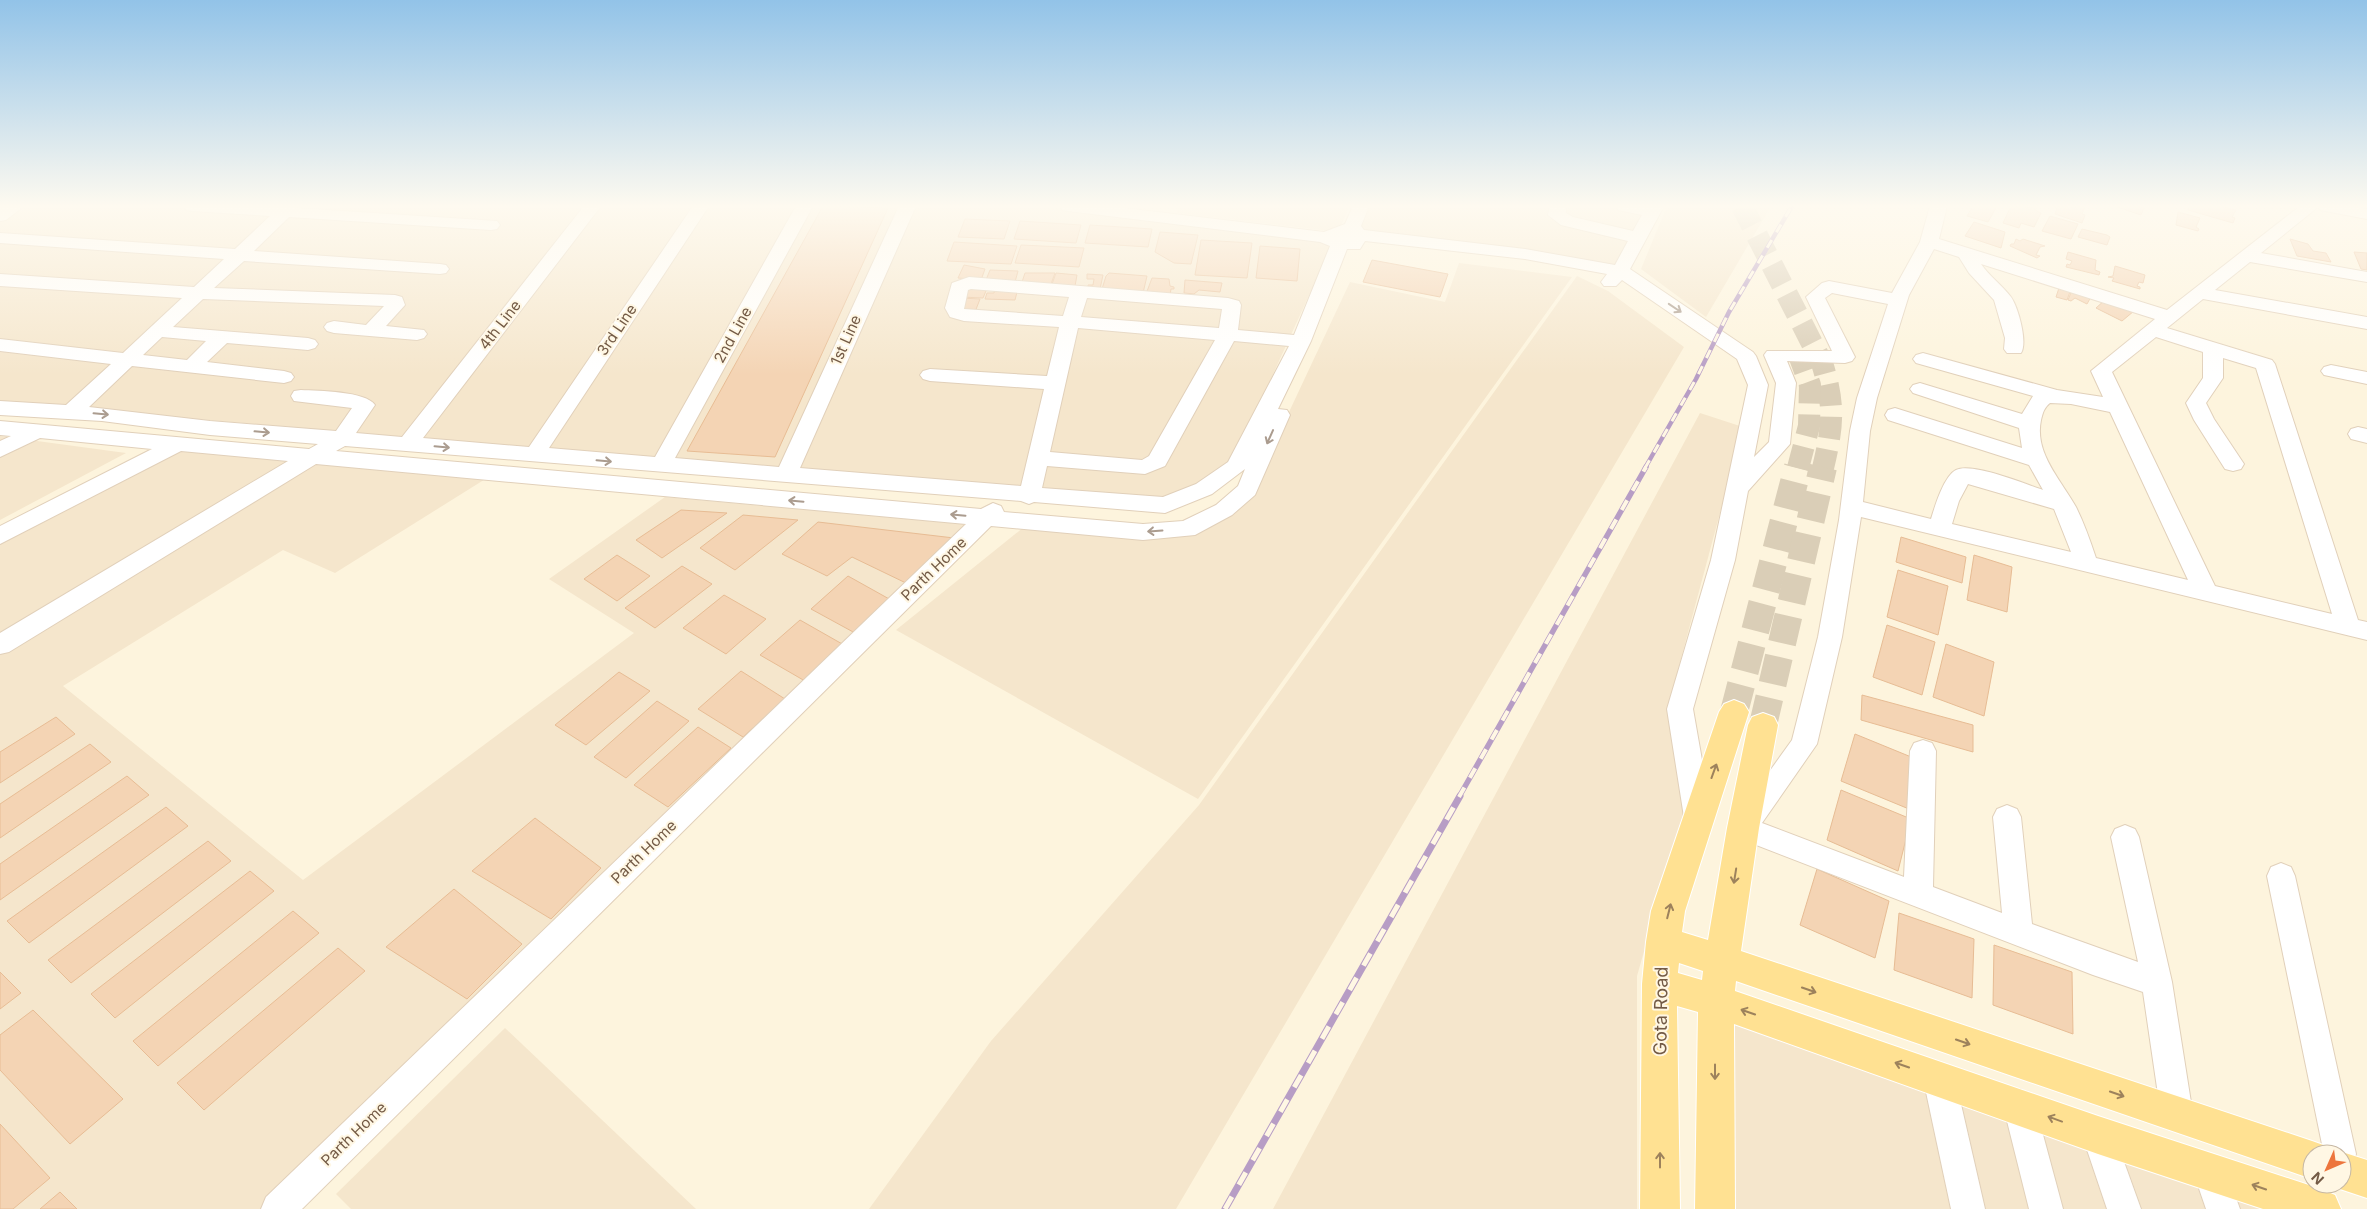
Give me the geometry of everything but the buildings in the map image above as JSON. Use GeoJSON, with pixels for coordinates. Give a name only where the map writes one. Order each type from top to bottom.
{"type":"FeatureCollection","features":[{"type":"Feature","properties":{"kind":"main road","name":"Gota Road"},"geometry":{"type":"LineString","coordinates":[[1660,1209],[1659,984],[1663,942],[1668,912],[1734,712]]}},
{"type":"Feature","properties":{"kind":"main road"},"geometry":{"type":"LineString","coordinates":[[1715,1209],[1716,1001],[1743,828],[1763,725]]}},
{"type":"Feature","properties":{"kind":"main road"},"geometry":{"type":"LineString","coordinates":[[1663,942],[2177,1115],[2302,1154]]}},
{"type":"Feature","properties":{"kind":"main road"},"geometry":{"type":"LineString","coordinates":[[1659,984],[1716,1001],[2019,1105],[2098,1135],[2210,1171],[2305,1206]]}},
{"type":"Feature","properties":{"kind":"street"},"geometry":{"type":"LineString","coordinates":[[71,412],[231,262]]}},
{"type":"Feature","properties":{"kind":"street"},"geometry":{"type":"LineString","coordinates":[[346,262],[440,269]]}},
{"type":"Feature","properties":{"kind":"street","name":"4th Line"},"geometry":{"type":"LineString","coordinates":[[408,444],[549,262]]}},
{"type":"Feature","properties":{"kind":"street","name":"3rd Line"},"geometry":{"type":"LineString","coordinates":[[534,455],[663,262]]}},
{"type":"Feature","properties":{"kind":"street","name":"2nd Line"},"geometry":{"type":"LineString","coordinates":[[661,465],[774,262]]}},
{"type":"Feature","properties":{"kind":"street","name":"1st Line"},"geometry":{"type":"LineString","coordinates":[[786,475],[882,262]]}},
{"type":"Feature","properties":{"kind":"street"},"geometry":{"type":"LineString","coordinates":[[0,408],[71,412],[210,428],[341,439],[1020,495],[1165,505],[1204,489],[1236,467],[1277,392],[1334,262]]}},
{"type":"Feature","properties":{"kind":"street"},"geometry":{"type":"LineString","coordinates":[[0,428],[176,446],[1143,532],[1186,529],[1224,510],[1247,490],[1335,262]]}},
{"type":"Feature","properties":{"kind":"street"},"geometry":{"type":"LineString","coordinates":[[1511,262],[1587,274],[1615,276],[1758,385],[1723,560],[1680,709],[1698,817]]}},
{"type":"Feature","properties":{"kind":"street"},"geometry":{"type":"LineString","coordinates":[[1615,276],[1624,262]]}},
{"type":"Feature","properties":{"kind":"street"},"geometry":{"type":"LineString","coordinates":[[1918,262],[1898,300],[1867,398],[1860,431],[1830,637],[1804,744],[1743,828],[2018,933],[2157,982]]}},
{"type":"Feature","properties":{"kind":"street"},"geometry":{"type":"LineString","coordinates":[[1971,262],[1975,269],[2003,299],[2015,338],[2014,349]]}},
{"type":"Feature","properties":{"kind":"street"},"geometry":{"type":"LineString","coordinates":[[1996,262],[2170,317]]}},
{"type":"Feature","properties":{"kind":"street"},"geometry":{"type":"LineString","coordinates":[[2206,592],[2101,371],[2238,262]]}},
{"type":"Feature","properties":{"kind":"street"},"geometry":{"type":"LineString","coordinates":[[2283,262],[2367,277]]}},
{"type":"Feature","properties":{"kind":"street"},"geometry":{"type":"LineString","coordinates":[[0,280],[198,293],[395,301],[396,305],[371,331]]}},
{"type":"Feature","properties":{"kind":"street"},"geometry":{"type":"LineString","coordinates":[[1038,458],[1145,467],[1152,465],[1157,461],[1228,334],[1232,305],[968,283],[959,286],[954,308],[957,312],[964,315],[1070,322],[1228,334],[1301,340]]}},
{"type":"Feature","properties":{"kind":"street"},"geometry":{"type":"LineString","coordinates":[[1736,488],[1779,444],[1786,383],[1774,355],[1845,357],[1814,297],[1829,287],[1898,300]]}},
{"type":"Feature","properties":{"kind":"street"},"geometry":{"type":"LineString","coordinates":[[1020,495],[1038,458],[1070,322],[1080,292]]}},
{"type":"Feature","properties":{"kind":"street"},"geometry":{"type":"LineString","coordinates":[[2199,293],[2367,324]]}},
{"type":"Feature","properties":{"kind":"street"},"geometry":{"type":"LineString","coordinates":[[334,327],[417,334]]}},
{"type":"Feature","properties":{"kind":"street"},"geometry":{"type":"LineString","coordinates":[[2152,330],[2265,364],[2357,628]]}},
{"type":"Feature","properties":{"kind":"street"},"geometry":{"type":"LineString","coordinates":[[157,331],[308,344]]}},
{"type":"Feature","properties":{"kind":"street"},"geometry":{"type":"LineString","coordinates":[[192,366],[222,337]]}},
{"type":"Feature","properties":{"kind":"street"},"geometry":{"type":"LineString","coordinates":[[230,370],[261,341]]}},
{"type":"Feature","properties":{"kind":"street"},"geometry":{"type":"LineString","coordinates":[[0,345],[284,377]]}},
{"type":"Feature","properties":{"kind":"street"},"geometry":{"type":"LineString","coordinates":[[2213,349],[2213,378],[2196,403],[2204,420],[2234,464]]}},
{"type":"Feature","properties":{"kind":"street"},"geometry":{"type":"LineString","coordinates":[[1923,358],[2055,396],[2118,407]]}},
{"type":"Feature","properties":{"kind":"street"},"geometry":{"type":"LineString","coordinates":[[2331,371],[2367,378]]}},
{"type":"Feature","properties":{"kind":"street"},"geometry":{"type":"LineString","coordinates":[[930,375],[1056,383]]}},
{"type":"Feature","properties":{"kind":"street"},"geometry":{"type":"LineString","coordinates":[[1920,389],[2030,424]]}},
{"type":"Feature","properties":{"kind":"street"},"geometry":{"type":"LineString","coordinates":[[0,645],[341,439],[365,405],[364,403],[301,396]]}},
{"type":"Feature","properties":{"kind":"street"},"geometry":{"type":"LineString","coordinates":[[2055,396],[2044,398],[2036,404],[2030,424],[2029,436],[2037,460],[2071,518],[2086,563]]}},
{"type":"Feature","properties":{"kind":"street"},"geometry":{"type":"LineString","coordinates":[[1895,415],[2037,460]]}},
{"type":"Feature","properties":{"kind":"street"},"geometry":{"type":"LineString","coordinates":[[0,536],[210,428]]}},
{"type":"Feature","properties":{"kind":"street"},"geometry":{"type":"LineString","coordinates":[[0,450],[36,432]]}},
{"type":"Feature","properties":{"kind":"street"},"geometry":{"type":"LineString","coordinates":[[1940,528],[1946,502],[1953,486],[1962,476],[1976,477],[2061,503]]}},
{"type":"Feature","properties":{"kind":"street","name":"Parth Home"},"geometry":{"type":"LineString","coordinates":[[278,1209],[986,518],[1020,495]]}},
{"type":"Feature","properties":{"kind":"street"},"geometry":{"type":"LineString","coordinates":[[1850,507],[2357,628]]}},
{"type":"Feature","properties":{"kind":"street"},"geometry":{"type":"LineString","coordinates":[[1918,895],[1923,750]]}},
{"type":"Feature","properties":{"kind":"street"},"geometry":{"type":"LineString","coordinates":[[2007,817],[2018,933]]}},
{"type":"Feature","properties":{"kind":"street"},"geometry":{"type":"LineString","coordinates":[[2125,837],[2157,982],[2177,1115]]}},
{"type":"Feature","properties":{"kind":"street"},"geometry":{"type":"LineString","coordinates":[[2281,876],[2336,1144]]}},
{"type":"Feature","properties":{"kind":"street"},"geometry":{"type":"LineString","coordinates":[[1939,1078],[1968,1209]]}},
{"type":"Feature","properties":{"kind":"street"},"geometry":{"type":"LineString","coordinates":[[2019,1105],[2046,1209]]}},
{"type":"Feature","properties":{"kind":"street"},"geometry":{"type":"LineString","coordinates":[[2098,1135],[2124,1209]]}},
{"type":"Feature","properties":{"kind":"street"},"geometry":{"type":"LineString","coordinates":[[2210,1171],[2222,1209]]}},
{"type":"Feature","properties":{"kind":"shaded area"},"geometry":{"type":"Polygon","coordinates":[[[0,262],[1324,262],[1231,466],[1201,487],[1162,501],[102,411],[0,404],[0,262]]]}},
{"type":"Feature","properties":{"kind":"shaded area"},"geometry":{"type":"Polygon","coordinates":[[[1592,262],[1616,262],[1615,265],[1592,262]]]}},
{"type":"Feature","properties":{"kind":"shaded area"},"geometry":{"type":"Polygon","coordinates":[[[1644,262],[1738,262],[1706,317],[1641,269],[1644,262]]]}},
{"type":"Feature","properties":{"kind":"shaded area"},"geometry":{"type":"Polygon","coordinates":[[[1459,263],[1572,277],[1198,799],[896,630],[1024,527],[1183,534],[1251,493],[1350,282],[1445,302],[1459,263]]]}},
{"type":"Feature","properties":{"kind":"shaded area"},"geometry":{"type":"Polygon","coordinates":[[[1577,276],[1608,291],[1684,347],[1176,1209],[869,1209],[991,1041],[1199,805],[1577,276]]]}},
{"type":"Feature","properties":{"kind":"shaded area"},"geometry":{"type":"Polygon","coordinates":[[[1700,413],[1743,427],[1668,707],[1685,808],[1637,976],[1637,1209],[1273,1209],[1700,413]]]}},
{"type":"Feature","properties":{"kind":"shaded area"},"geometry":{"type":"Polygon","coordinates":[[[0,436],[126,453],[0,520],[0,436]]]}},
{"type":"Feature","properties":{"kind":"shaded area"},"geometry":{"type":"Polygon","coordinates":[[[177,448],[487,478],[335,573],[283,550],[63,686],[303,880],[634,633],[549,579],[665,497],[972,525],[260,1209],[0,1209],[0,539],[177,448]]]}},
{"type":"Feature","properties":{"kind":"shaded area"},"geometry":{"type":"Polygon","coordinates":[[[1726,1011],[2292,1209],[1724,1209],[1726,1011]]]}},
{"type":"Feature","properties":{"kind":"shaded area"},"geometry":{"type":"Polygon","coordinates":[[[505,1028],[696,1209],[351,1209],[336,1194],[505,1028]]]}},
{"type":"Feature","properties":{"kind":"tunnel"},"geometry":{"type":"LineString","coordinates":[[1771,262],[1822,363],[1826,378],[1831,404],[1831,427],[1823,468]]}},
{"type":"Feature","properties":{"kind":"tunnel"},"geometry":{"type":"LineString","coordinates":[[1798,468],[1809,426],[1810,385],[1799,355]]}},
{"type":"Feature","properties":{"kind":"tunnel"},"geometry":{"type":"LineString","coordinates":[[1734,712],[1798,467]]}},
{"type":"Feature","properties":{"kind":"tunnel"},"geometry":{"type":"LineString","coordinates":[[1763,725],[1823,467]]}},
{"type":"Feature","properties":{"kind":"railway"},"geometry":{"type":"LineString","coordinates":[[1645,468],[1696,379],[1729,312],[1758,262]]}},
{"type":"Feature","properties":{"kind":"railway"},"geometry":{"type":"LineString","coordinates":[[1459,797],[1646,467]]}},
{"type":"Feature","properties":{"kind":"railway"},"geometry":{"type":"LineString","coordinates":[[1225,1209],[1460,796]]}}]}
